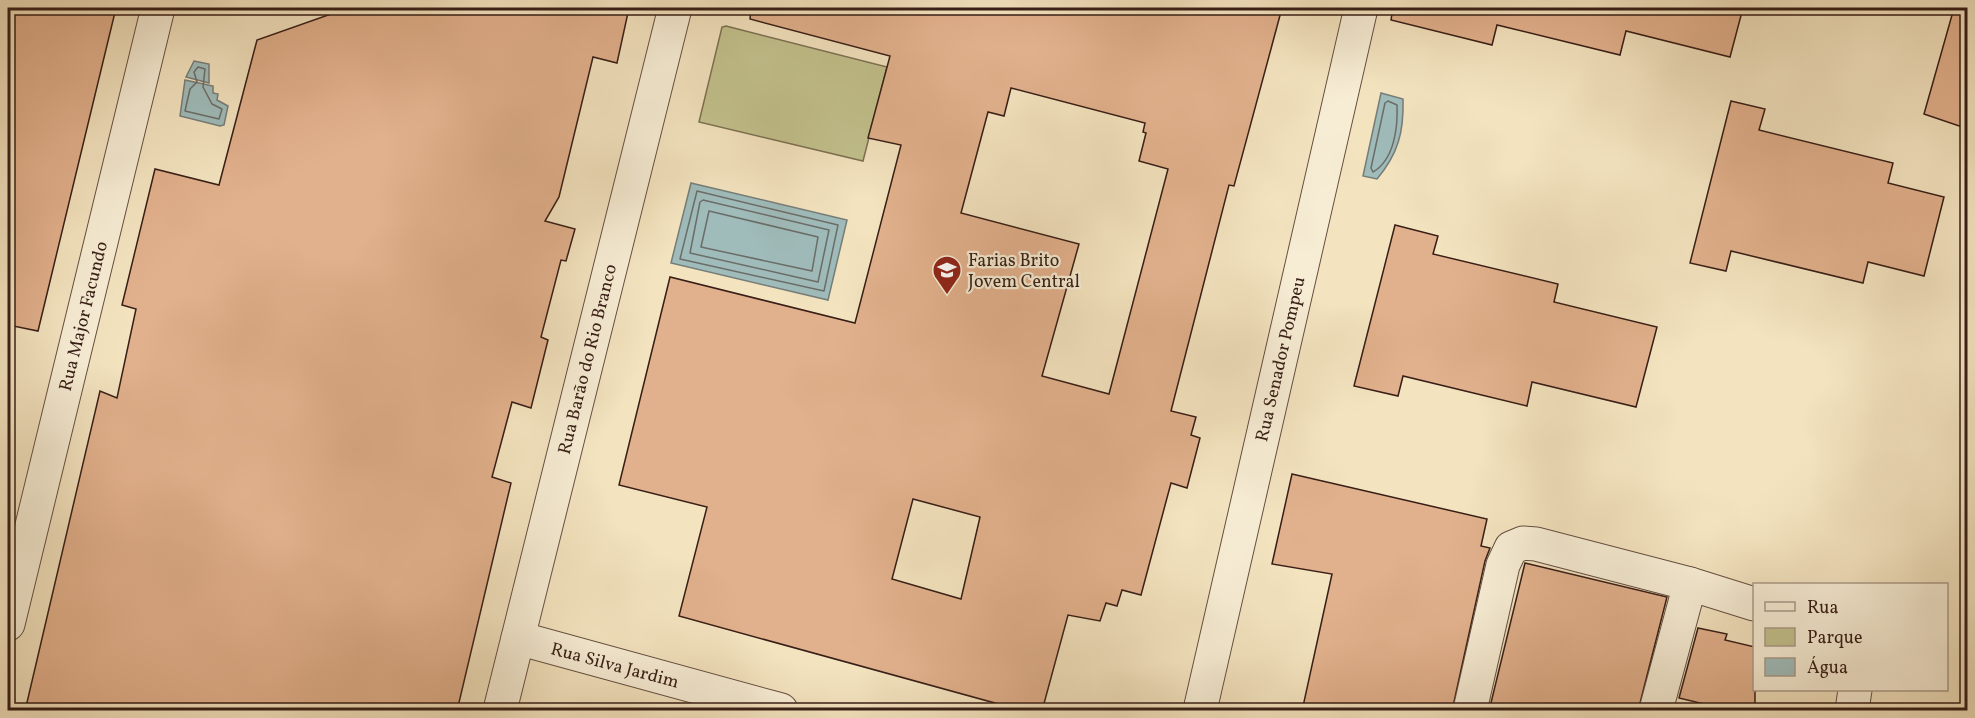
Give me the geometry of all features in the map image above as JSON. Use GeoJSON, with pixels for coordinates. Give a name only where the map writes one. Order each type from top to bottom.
{"type":"FeatureCollection","features":[{"type":"Feature","properties":{"kind":"street","name":"Rua Major Facundo"},"geometry":{"type":"LineString","coordinates":[[8,624],[18,532],[158,8]]}},
{"type":"Feature","properties":{"kind":"street","name":"Rua Barão do Rio Branco"},"geometry":{"type":"LineString","coordinates":[[500,711],[675,8]]}},
{"type":"Feature","properties":{"kind":"street","name":"Rua Senador Pompeu"},"geometry":{"type":"LineString","coordinates":[[1200,711],[1361,8]]}},
{"type":"Feature","properties":{"kind":"street"},"geometry":{"type":"LineString","coordinates":[[1470,711],[1503,565],[1511,548],[1522,543],[1536,544],[1660,574],[1753,603]]}},
{"type":"Feature","properties":{"kind":"street"},"geometry":{"type":"LineString","coordinates":[[1656,711],[1690,584]]}},
{"type":"Feature","properties":{"kind":"street","name":"Rua Silva Jardim"},"geometry":{"type":"LineString","coordinates":[[518,638],[781,711]]}},
{"type":"Feature","properties":{"kind":"street"},"geometry":{"type":"LineString","coordinates":[[1852,711],[1855,691]]}},
{"type":"Feature","properties":{"kind":"green space"},"geometry":{"type":"Polygon","coordinates":[[[726,26],[887,67],[863,161],[699,122],[722,27],[726,26]]]}},
{"type":"Feature","properties":{"kind":"water"},"geometry":{"type":"Polygon","coordinates":[[[194,61],[209,64],[209,83],[186,77],[194,61]]]}},
{"type":"Feature","properties":{"kind":"water"},"geometry":{"type":"Polygon","coordinates":[[[185,80],[213,86],[213,93],[218,94],[217,100],[228,106],[224,125],[180,116],[185,80]]]}},
{"type":"Feature","properties":{"kind":"water"},"geometry":{"type":"Polygon","coordinates":[[[1381,93],[1403,99],[1403,111],[1401,132],[1395,151],[1377,179],[1363,176],[1381,93]]]}},
{"type":"Feature","properties":{"kind":"water"},"geometry":{"type":"Polygon","coordinates":[[[691,183],[847,220],[828,300],[671,263],[691,183]]]}},
{"type":"Feature","properties":{"kind":"building"},"geometry":{"type":"Polygon","coordinates":[[[8,8],[116,8],[38,331],[8,325],[8,8]]]}},
{"type":"Feature","properties":{"kind":"building"},"geometry":{"type":"Polygon","coordinates":[[[348,8],[629,8],[617,63],[593,57],[559,197],[545,221],[575,229],[566,261],[561,260],[541,337],[548,340],[531,408],[512,402],[492,477],[511,483],[457,711],[25,711],[100,391],[117,398],[136,309],[122,305],[155,169],[219,185],[257,40],[348,8]]]}},
{"type":"Feature","properties":{"kind":"building"},"geometry":{"type":"Polygon","coordinates":[[[751,8],[1282,8],[1234,186],[1229,185],[1171,411],[1196,417],[1191,435],[1200,438],[1187,488],[1171,483],[1141,595],[1122,590],[1117,606],[1106,603],[1100,621],[1068,615],[1042,711],[1024,711],[679,616],[707,507],[619,485],[670,277],[855,323],[901,145],[868,138],[890,56],[750,19],[751,8]],[[1011,88],[1004,116],[988,112],[961,213],[1079,244],[1042,376],[1109,394],[1168,169],[1139,161],[1146,133],[1143,132],[1145,123],[1011,88]],[[913,499],[892,579],[961,599],[980,517],[913,499]]]}},
{"type":"Feature","properties":{"kind":"building"},"geometry":{"type":"Polygon","coordinates":[[[1393,8],[1743,8],[1730,57],[1626,31],[1620,55],[1497,25],[1492,45],[1391,20],[1393,8]]]}},
{"type":"Feature","properties":{"kind":"building"},"geometry":{"type":"Polygon","coordinates":[[[1954,8],[1968,8],[1968,129],[1924,114],[1954,8]]]}},
{"type":"Feature","properties":{"kind":"building"},"geometry":{"type":"Polygon","coordinates":[[[1731,101],[1765,109],[1759,130],[1893,163],[1888,183],[1944,197],[1924,276],[1868,262],[1863,283],[1731,251],[1726,271],[1690,263],[1731,101]]]}},
{"type":"Feature","properties":{"kind":"building"},"geometry":{"type":"Polygon","coordinates":[[[1395,225],[1438,236],[1433,254],[1558,284],[1554,302],[1657,327],[1636,407],[1532,382],[1527,406],[1403,376],[1398,396],[1354,386],[1395,225]]]}},
{"type":"Feature","properties":{"kind":"building"},"geometry":{"type":"Polygon","coordinates":[[[1292,474],[1487,519],[1481,546],[1490,548],[1485,561],[1452,711],[1302,711],[1332,574],[1272,564],[1292,474]]]}},
{"type":"Feature","properties":{"kind":"building"},"geometry":{"type":"Polygon","coordinates":[[[1525,563],[1667,597],[1638,711],[1489,711],[1525,563]]]}},
{"type":"Feature","properties":{"kind":"building"},"geometry":{"type":"Polygon","coordinates":[[[1698,628],[1727,634],[1725,640],[1753,647],[1755,711],[1733,711],[1679,698],[1698,628]]]}},
{"type":"Feature","properties":{"kind":"place","name":"Farias Brito Jovem Central"},"geometry":{"type":"Point","coordinates":[947,296]}}]}
